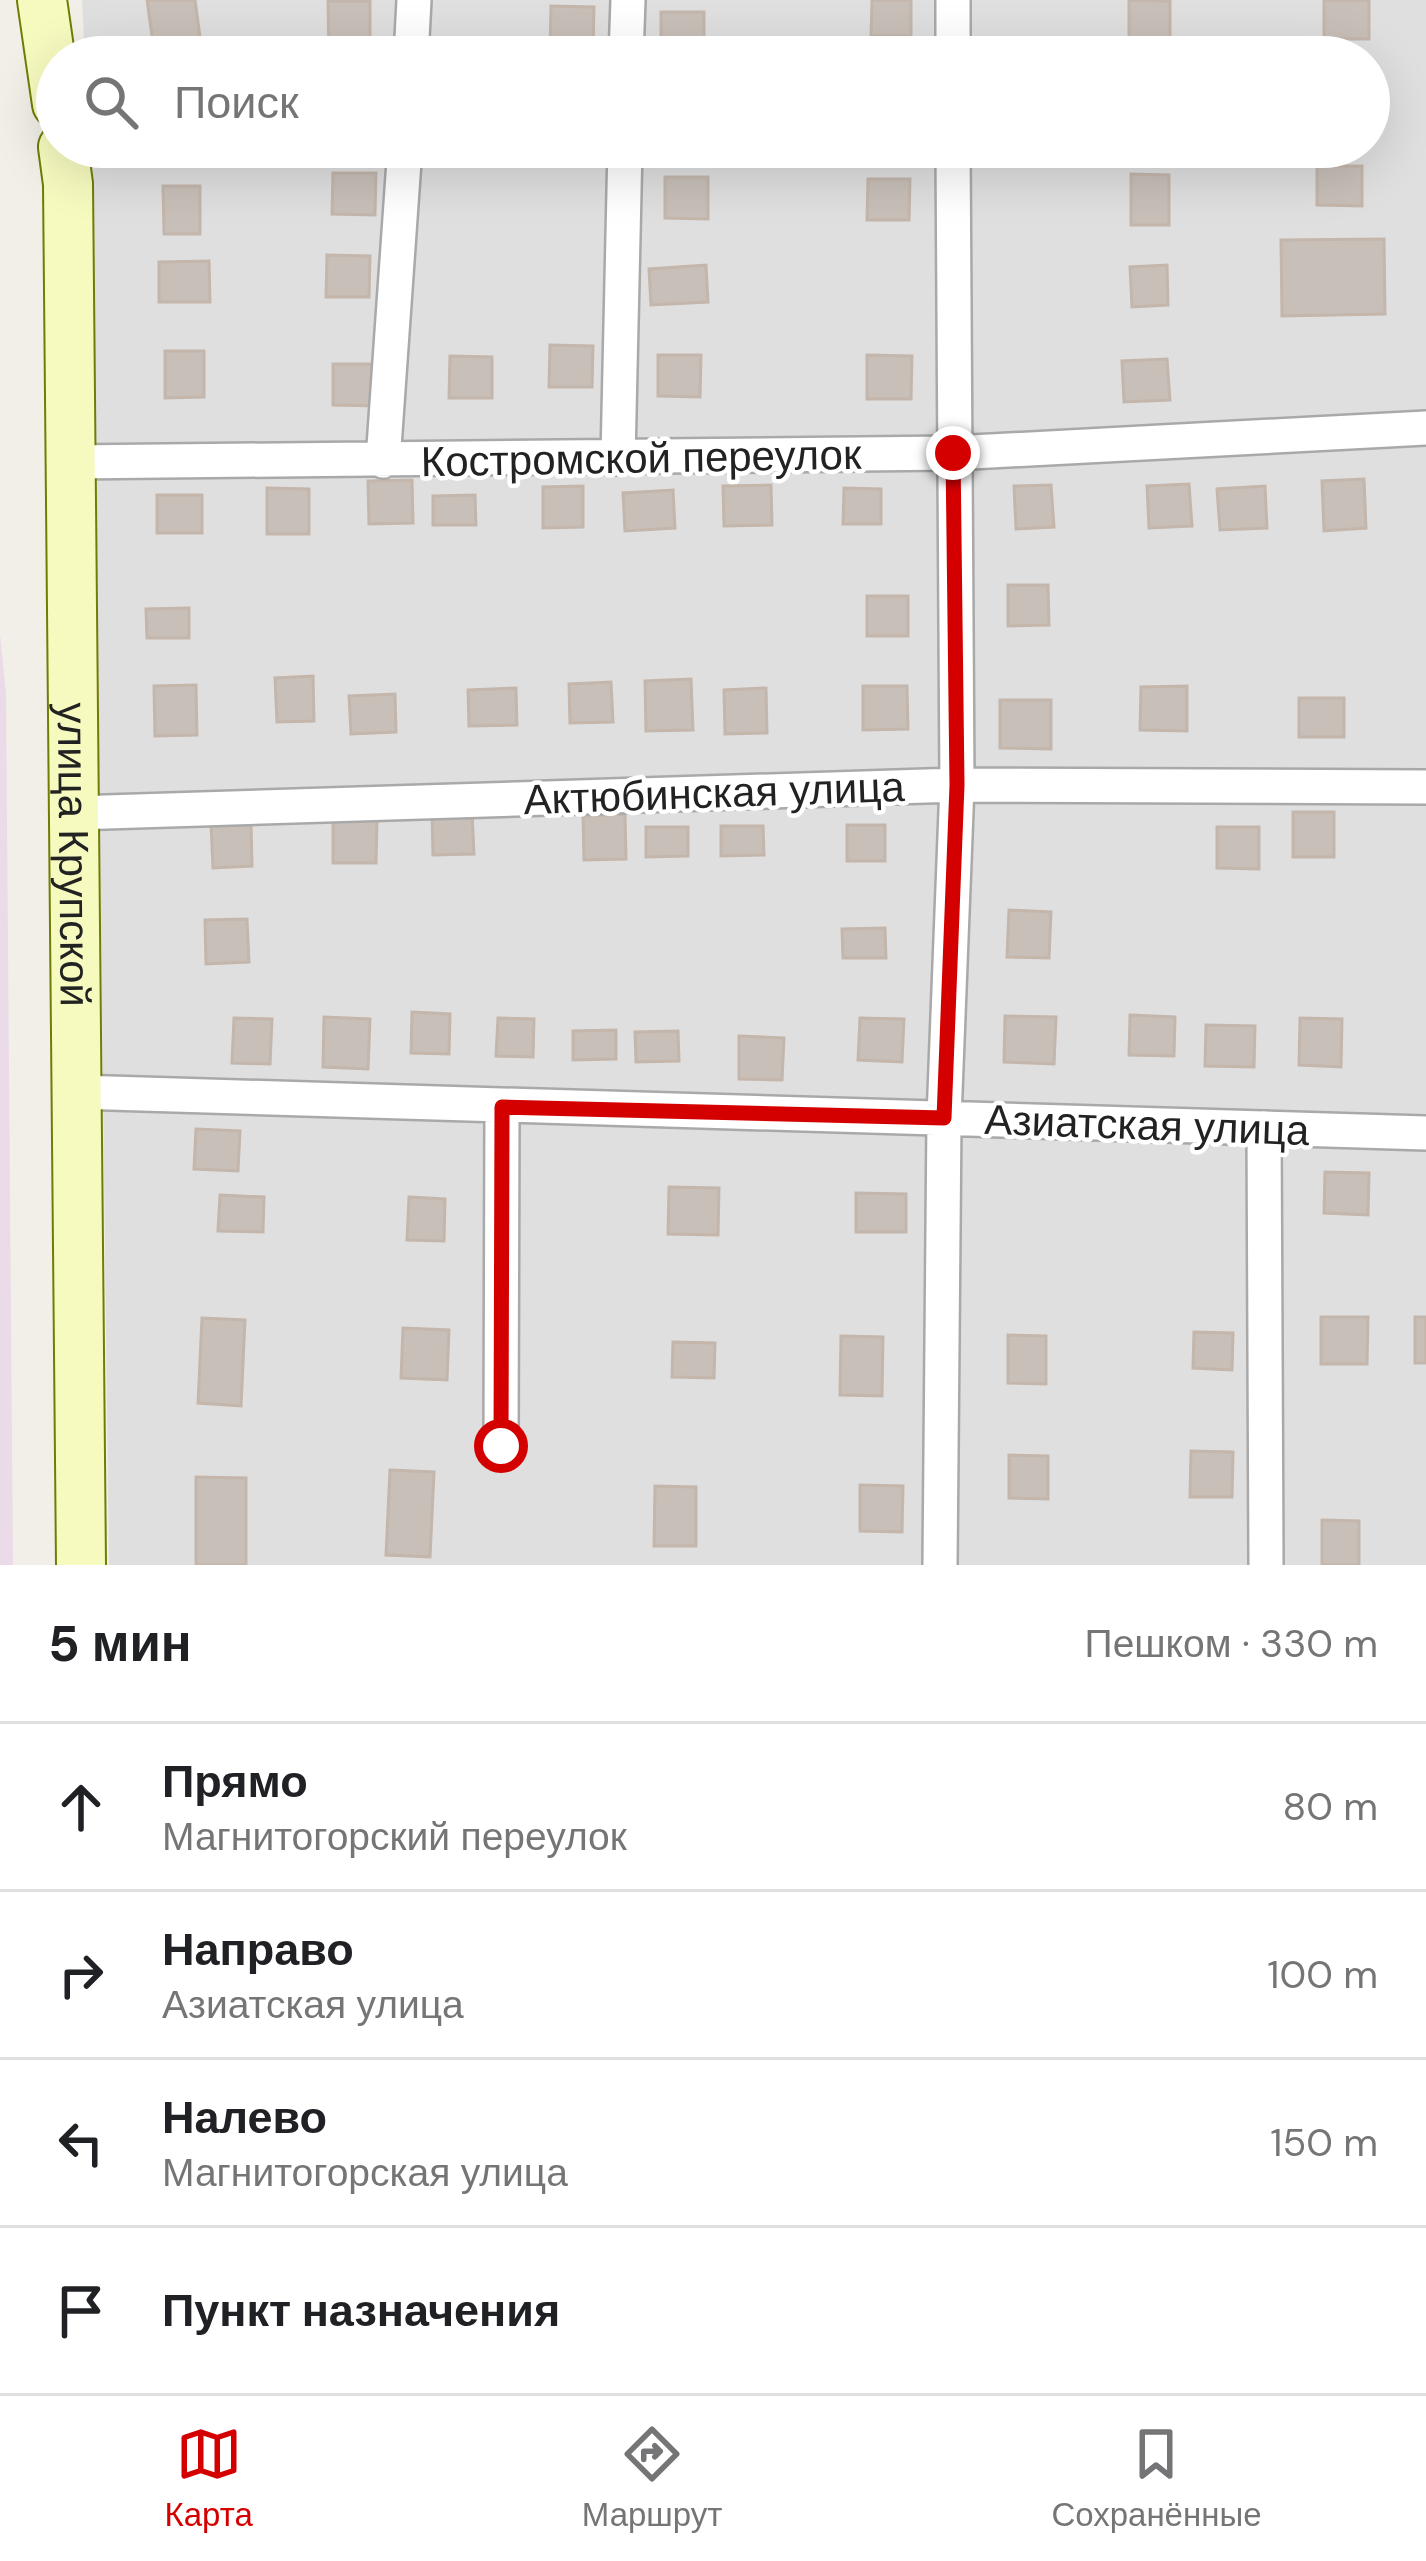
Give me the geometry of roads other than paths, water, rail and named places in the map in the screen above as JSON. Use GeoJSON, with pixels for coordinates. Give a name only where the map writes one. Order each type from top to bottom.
{"type":"FeatureCollection","features":[{"type":"Feature","properties":{"kind":"street"},"geometry":{"type":"LineString","coordinates":[[42,0],[47,36]]}},
{"type":"Feature","properties":{"kind":"street"},"geometry":{"type":"LineString","coordinates":[[412,36],[415,0]]}},
{"type":"Feature","properties":{"kind":"street"},"geometry":{"type":"LineString","coordinates":[[627,36],[628,0]]}},
{"type":"Feature","properties":{"kind":"street"},"geometry":{"type":"LineString","coordinates":[[953,0],[953,36]]}},
{"type":"Feature","properties":{"kind":"street","name":"улица Крупской"},"geometry":{"type":"LineString","coordinates":[[66,168],[81,1565]]}},
{"type":"Feature","properties":{"kind":"street"},"geometry":{"type":"LineString","coordinates":[[383,461],[404,168]]}},
{"type":"Feature","properties":{"kind":"street"},"geometry":{"type":"LineString","coordinates":[[618,458],[625,168]]}},
{"type":"Feature","properties":{"kind":"street"},"geometry":{"type":"LineString","coordinates":[[940,1565],[944,1118],[957,785],[953,168]]}},
{"type":"Feature","properties":{"kind":"street","name":"Костромской переулок"},"geometry":{"type":"LineString","coordinates":[[71,462],[953,453],[1426,428]]}},
{"type":"Feature","properties":{"kind":"street","name":"Актюбинская улица"},"geometry":{"type":"LineString","coordinates":[[74,813],[957,785],[1426,788]]}},
{"type":"Feature","properties":{"kind":"street","name":"Азиатская улица"},"geometry":{"type":"LineString","coordinates":[[77,1092],[1426,1133]]}},
{"type":"Feature","properties":{"kind":"street"},"geometry":{"type":"LineString","coordinates":[[501,1446],[502,1107]]}},
{"type":"Feature","properties":{"kind":"street"},"geometry":{"type":"LineString","coordinates":[[1264,1128],[1266,1565]]}}]}
